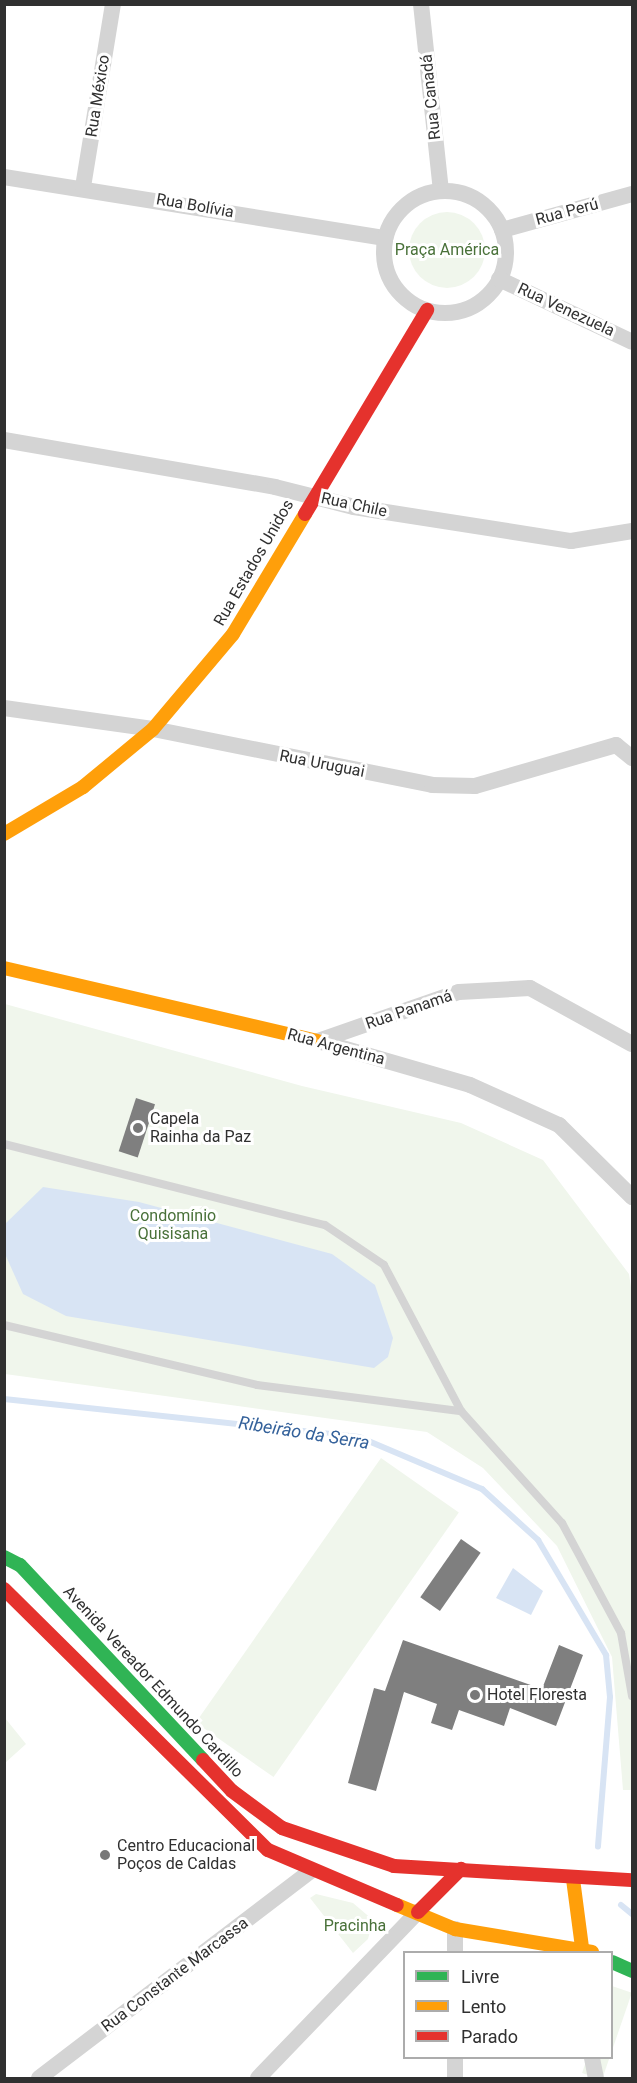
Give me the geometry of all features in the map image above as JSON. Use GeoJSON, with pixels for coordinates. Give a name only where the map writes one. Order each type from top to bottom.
{"type":"FeatureCollection","features":[{"type":"Feature","properties":{"kind":"main road","name":"Rua Estados Unidos"},"geometry":{"type":"LineString","coordinates":[[4,834],[83,787],[153,729],[233,634],[312,496],[427,310]]}},
{"type":"Feature","properties":{"kind":"main road","name":"Rua Argentina"},"geometry":{"type":"LineString","coordinates":[[4,968],[318,1041]]}},
{"type":"Feature","properties":{"kind":"main road","name":"Avenida Vereador Edmundo Cardillo"},"geometry":{"type":"LineString","coordinates":[[4,1557],[20,1565],[232,1791],[282,1828],[394,1866],[461,1869],[573,1879],[633,1880]]}},
{"type":"Feature","properties":{"kind":"main road"},"geometry":{"type":"LineString","coordinates":[[4,1590],[236,1824],[268,1850],[311,1871],[418,1912],[455,1929],[586,1951],[573,1879]]}},
{"type":"Feature","properties":{"kind":"main road"},"geometry":{"type":"LineString","coordinates":[[418,1912],[461,1869]]}},
{"type":"Feature","properties":{"kind":"street","name":"Rua México"},"geometry":{"type":"LineString","coordinates":[[83,187],[113,4]]}},
{"type":"Feature","properties":{"kind":"street","name":"Rua Canadá"},"geometry":{"type":"LineString","coordinates":[[421,4],[441,190]]}},
{"type":"Feature","properties":{"kind":"street","name":"Rua Bolívia"},"geometry":{"type":"LineString","coordinates":[[4,177],[83,187],[385,238]]}},
{"type":"Feature","properties":{"kind":"street"},"geometry":{"type":"LineString","coordinates":[[441,190],[478,200],[502,230],[505,263],[499,279],[468,308],[427,310],[397,290],[388,274],[385,238],[405,205],[441,190]]}},
{"type":"Feature","properties":{"kind":"street","name":"Rua Perú"},"geometry":{"type":"LineString","coordinates":[[502,230],[633,194]]}},
{"type":"Feature","properties":{"kind":"street","name":"Rua Venezuela"},"geometry":{"type":"LineString","coordinates":[[499,279],[633,342]]}},
{"type":"Feature","properties":{"kind":"street","name":"Rua Chile"},"geometry":{"type":"LineString","coordinates":[[4,440],[571,541],[633,531]]}},
{"type":"Feature","properties":{"kind":"street","name":"Rua Uruguai"},"geometry":{"type":"LineString","coordinates":[[4,708],[153,729],[432,785],[475,786],[616,745],[633,758]]}},
{"type":"Feature","properties":{"kind":"street","name":"Rua Panamá"},"geometry":{"type":"LineString","coordinates":[[318,1041],[459,992],[530,987],[633,1044]]}},
{"type":"Feature","properties":{"kind":"street","name":"Rua Argentina"},"geometry":{"type":"LineString","coordinates":[[318,1041],[470,1084],[559,1125],[633,1197]]}},
{"type":"Feature","properties":{"kind":"street","name":"Rua Constante Marcassa"},"geometry":{"type":"LineString","coordinates":[[39,2079],[311,1871]]}},
{"type":"Feature","properties":{"kind":"street"},"geometry":{"type":"LineString","coordinates":[[258,2079],[418,1912]]}},
{"type":"Feature","properties":{"kind":"street"},"geometry":{"type":"LineString","coordinates":[[455,1929],[455,1951]]}},
{"type":"Feature","properties":{"kind":"street"},"geometry":{"type":"LineString","coordinates":[[455,2059],[455,2079]]}},
{"type":"Feature","properties":{"kind":"street"},"geometry":{"type":"LineString","coordinates":[[592,2059],[596,2079]]}},
{"type":"Feature","properties":{"kind":"lane"},"geometry":{"type":"LineString","coordinates":[[4,1144],[325,1225],[384,1265],[461,1411],[562,1523],[621,1633],[633,1696]]}},
{"type":"Feature","properties":{"kind":"lane"},"geometry":{"type":"LineString","coordinates":[[4,1325],[256,1385],[461,1411]]}},
{"type":"Feature","properties":{"kind":"green space","name":"Praça América"},"geometry":{"type":"Polygon","coordinates":[[[447,212],[461,215],[474,223],[482,236],[485,250],[482,264],[474,277],[461,285],[447,288],[433,285],[420,277],[412,264],[409,250],[412,236],[420,223],[433,215],[447,212]]]}},
{"type":"Feature","properties":{"kind":"green space","name":"Condomínio Quisisana"},"geometry":{"type":"Polygon","coordinates":[[[5,1004],[302,1086],[461,1123],[543,1160],[629,1274],[632,1294],[632,1790],[623,1790],[612,1657],[557,1546],[483,1468],[427,1432],[5,1374],[5,1004]]]}},
{"type":"Feature","properties":{"kind":"green space"},"geometry":{"type":"Polygon","coordinates":[[[381,1458],[459,1512],[274,1777],[196,1723],[381,1458]]]}},
{"type":"Feature","properties":{"kind":"green space"},"geometry":{"type":"Polygon","coordinates":[[[5,1718],[26,1744],[4,1763],[5,1718]]]}},
{"type":"Feature","properties":{"kind":"green space","name":"Pracinha"},"geometry":{"type":"Polygon","coordinates":[[[316,1894],[353,1903],[373,1920],[368,1939],[353,1953],[310,1898],[316,1894]]]}},
{"type":"Feature","properties":{"kind":"green space"},"geometry":{"type":"Polygon","coordinates":[[[613,1986],[632,1993],[613,2048],[613,1986]]]}},
{"type":"Feature","properties":{"kind":"green space"},"geometry":{"type":"Polygon","coordinates":[[[587,2059],[609,2059],[603,2078],[582,2073],[587,2059]]]}},
{"type":"Feature","properties":{"kind":"water"},"geometry":{"type":"Polygon","coordinates":[[[43,1187],[139,1202],[332,1254],[375,1285],[393,1338],[388,1357],[374,1368],[66,1316],[23,1294],[5,1254],[5,1224],[43,1187]]]}},
{"type":"Feature","properties":{"kind":"water"},"geometry":{"type":"Polygon","coordinates":[[[513,1568],[543,1591],[531,1615],[496,1598],[513,1568]]]}},
{"type":"Feature","properties":{"kind":"building","name":"Capela Rainha da Paz"},"geometry":{"type":"Polygon","coordinates":[[[136,1098],[155,1104],[138,1157],[119,1151],[136,1098]]]}},
{"type":"Feature","properties":{"kind":"building"},"geometry":{"type":"Polygon","coordinates":[[[461,1539],[481,1553],[440,1611],[420,1597],[461,1539]]]}},
{"type":"Feature","properties":{"kind":"building"},"geometry":{"type":"Polygon","coordinates":[[[403,1640],[542,1689],[559,1645],[583,1655],[556,1726],[510,1708],[504,1726],[459,1710],[452,1730],[431,1723],[437,1704],[404,1692],[376,1791],[348,1783],[374,1688],[385,1691],[403,1640]]]}},
{"type":"Feature","properties":{"kind":"waterway","name":"Ribeirão da Serra"},"geometry":{"type":"LineString","coordinates":[[4,1399],[359,1437],[482,1489],[538,1540],[606,1655],[610,1697],[598,1847]]}},
{"type":"Feature","properties":{"kind":"waterway","name":"Ribeirão da Serra"},"geometry":{"type":"LineString","coordinates":[[621,1905],[632,1914]]}},
{"type":"Feature","properties":{"kind":"traffic: fast"},"geometry":{"type":"LineString","coordinates":[[4,1557],[20,1565],[203,1760]]}},
{"type":"Feature","properties":{"kind":"traffic: fast"},"geometry":{"type":"LineString","coordinates":[[613,1962],[632,1971]]}},
{"type":"Feature","properties":{"kind":"traffic: slow"},"geometry":{"type":"LineString","coordinates":[[4,834],[83,787],[153,729],[233,634],[305,514]]}},
{"type":"Feature","properties":{"kind":"traffic: slow"},"geometry":{"type":"LineString","coordinates":[[4,968],[318,1041]]}},
{"type":"Feature","properties":{"kind":"traffic: slow"},"geometry":{"type":"LineString","coordinates":[[573,1879],[582,1947]]}},
{"type":"Feature","properties":{"kind":"traffic: slow"},"geometry":{"type":"LineString","coordinates":[[397,1905],[455,1929],[586,1951]]}},
{"type":"Feature","properties":{"kind":"traffic: jam"},"geometry":{"type":"LineString","coordinates":[[305,514],[427,310]]}},
{"type":"Feature","properties":{"kind":"traffic: jam"},"geometry":{"type":"LineString","coordinates":[[4,1589],[268,1850],[397,1905]]}},
{"type":"Feature","properties":{"kind":"traffic: jam"},"geometry":{"type":"LineString","coordinates":[[203,1760],[232,1791],[282,1828],[394,1866],[632,1880]]}},
{"type":"Feature","properties":{"kind":"traffic: jam"},"geometry":{"type":"LineString","coordinates":[[418,1912],[461,1869]]}},
{"type":"Feature","properties":{"kind":"place","name":"Capela Rainha da Paz"},"geometry":{"type":"Point","coordinates":[138,1128]}},
{"type":"Feature","properties":{"kind":"place","name":"Hotel Floresta"},"geometry":{"type":"Point","coordinates":[475,1695]}},
{"type":"Feature","properties":{"kind":"place","name":"Centro Educacional Poços de Caldas"},"geometry":{"type":"Point","coordinates":[105,1855]}}]}
